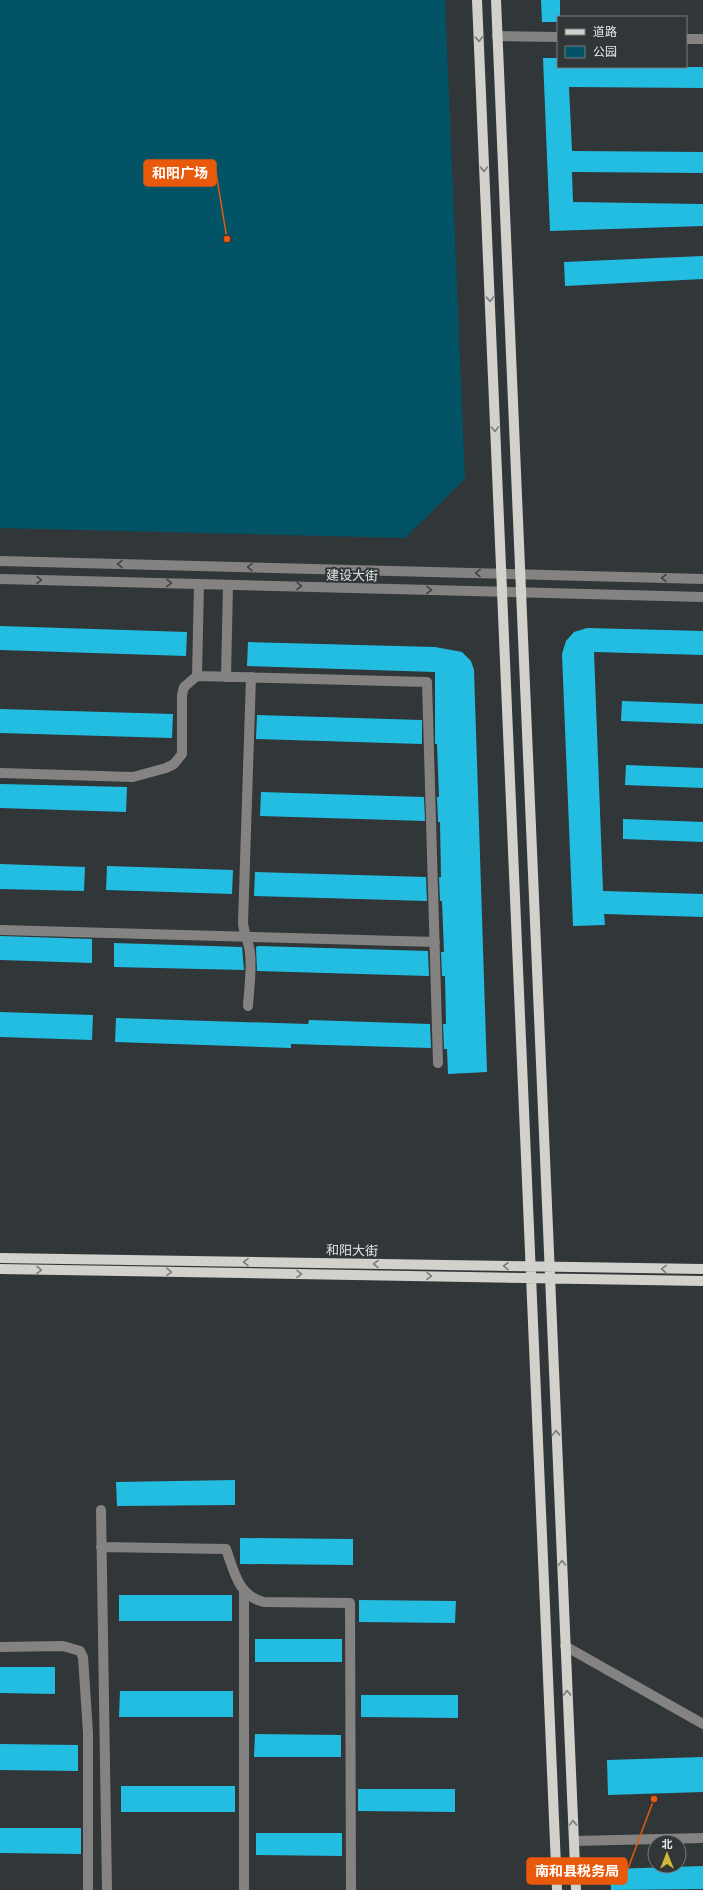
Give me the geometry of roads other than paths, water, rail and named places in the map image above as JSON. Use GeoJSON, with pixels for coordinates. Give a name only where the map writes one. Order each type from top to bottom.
{"type":"FeatureCollection","features":[{"type":"Feature","properties":{"kind":"main road"},"geometry":{"type":"LineString","coordinates":[[477,0],[557,1890]]}},
{"type":"Feature","properties":{"kind":"main road"},"geometry":{"type":"LineString","coordinates":[[496,0],[576,1890]]}},
{"type":"Feature","properties":{"kind":"main road","name":"和阳大街"},"geometry":{"type":"LineString","coordinates":[[0,1258],[703,1269]]}},
{"type":"Feature","properties":{"kind":"main road","name":"和阳大街"},"geometry":{"type":"LineString","coordinates":[[0,1269],[703,1281]]}},
{"type":"Feature","properties":{"kind":"street"},"geometry":{"type":"LineString","coordinates":[[497,36],[557,37]]}},
{"type":"Feature","properties":{"kind":"street"},"geometry":{"type":"LineString","coordinates":[[687,39],[703,39]]}},
{"type":"Feature","properties":{"kind":"street","name":"建设大街"},"geometry":{"type":"LineString","coordinates":[[0,561],[703,578]]}},
{"type":"Feature","properties":{"kind":"street","name":"建设大街"},"geometry":{"type":"LineString","coordinates":[[0,579],[703,597]]}},
{"type":"Feature","properties":{"kind":"street"},"geometry":{"type":"LineString","coordinates":[[197,676],[199,584]]}},
{"type":"Feature","properties":{"kind":"street"},"geometry":{"type":"LineString","coordinates":[[226,677],[228,585]]}},
{"type":"Feature","properties":{"kind":"street"},"geometry":{"type":"LineString","coordinates":[[0,773],[133,777],[174,764],[182,754],[182,695],[184,687],[197,676],[427,682],[438,1063]]}},
{"type":"Feature","properties":{"kind":"street"},"geometry":{"type":"LineString","coordinates":[[248,1006],[250,954],[243,923],[252,677]]}},
{"type":"Feature","properties":{"kind":"street"},"geometry":{"type":"LineString","coordinates":[[0,930],[435,942]]}},
{"type":"Feature","properties":{"kind":"street"},"geometry":{"type":"LineString","coordinates":[[101,1510],[107,1890]]}},
{"type":"Feature","properties":{"kind":"street"},"geometry":{"type":"LineString","coordinates":[[101,1547],[226,1549],[236,1578],[244,1591],[256,1600],[264,1602],[350,1603],[351,1890]]}},
{"type":"Feature","properties":{"kind":"street"},"geometry":{"type":"LineString","coordinates":[[244,1591],[244,1890]]}},
{"type":"Feature","properties":{"kind":"street"},"geometry":{"type":"LineString","coordinates":[[0,1647],[63,1646],[80,1651],[83,1657],[88,1734],[88,1890]]}},
{"type":"Feature","properties":{"kind":"street"},"geometry":{"type":"LineString","coordinates":[[565,1646],[703,1724]]}},
{"type":"Feature","properties":{"kind":"street"},"geometry":{"type":"LineString","coordinates":[[574,1841],[703,1838]]}},
{"type":"Feature","properties":{"kind":"place","name":"和阳广场"},"geometry":{"type":"Point","coordinates":[227,239]}},
{"type":"Feature","properties":{"kind":"place","name":"南和县税务局"},"geometry":{"type":"Point","coordinates":[654,1799]}}]}
